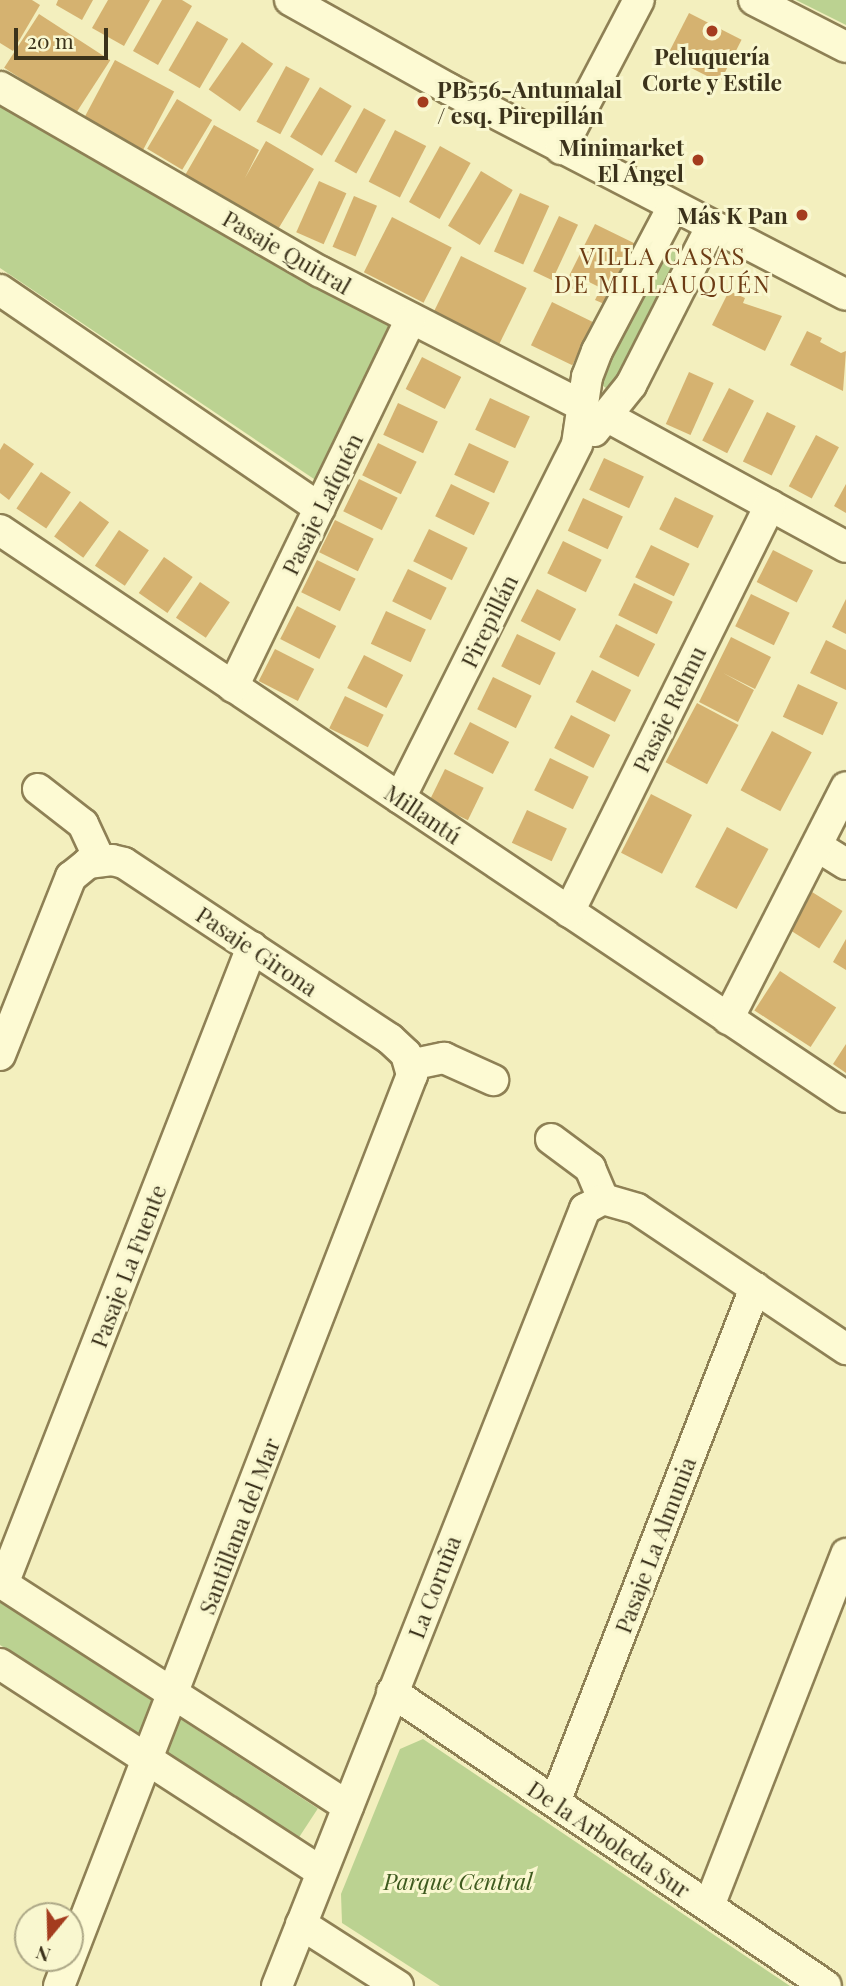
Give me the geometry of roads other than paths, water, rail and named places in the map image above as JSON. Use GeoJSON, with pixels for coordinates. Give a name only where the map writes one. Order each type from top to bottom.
{"type":"FeatureCollection","features":[{"type":"Feature","properties":{"kind":"street"},"geometry":{"type":"LineString","coordinates":[[290,0],[561,149],[846,295]]}},
{"type":"Feature","properties":{"kind":"street"},"geometry":{"type":"LineString","coordinates":[[561,149],[639,0]]}},
{"type":"Feature","properties":{"kind":"street"},"geometry":{"type":"LineString","coordinates":[[754,0],[846,47]]}},
{"type":"Feature","properties":{"kind":"street","name":"Pasaje Quitral"},"geometry":{"type":"LineString","coordinates":[[0,87],[410,321],[595,411],[846,547]]}},
{"type":"Feature","properties":{"kind":"street"},"geometry":{"type":"LineString","coordinates":[[595,411],[597,351],[673,207]]}},
{"type":"Feature","properties":{"kind":"street","name":"Pirepillán"},"geometry":{"type":"LineString","coordinates":[[400,799],[577,444],[595,411],[631,385],[711,227]]}},
{"type":"Feature","properties":{"kind":"street"},"geometry":{"type":"LineString","coordinates":[[0,289],[320,508]]}},
{"type":"Feature","properties":{"kind":"street","name":"Pasaje Lafquén"},"geometry":{"type":"LineString","coordinates":[[233,687],[410,321]]}},
{"type":"Feature","properties":{"kind":"street","name":"Pasaje Relmu"},"geometry":{"type":"LineString","coordinates":[[569,912],[770,505]]}},
{"type":"Feature","properties":{"kind":"street","name":"Millantú"},"geometry":{"type":"LineString","coordinates":[[0,530],[846,1097]]}},
{"type":"Feature","properties":{"kind":"street"},"geometry":{"type":"LineString","coordinates":[[729,1019],[846,787]]}},
{"type":"Feature","properties":{"kind":"street"},"geometry":{"type":"LineString","coordinates":[[0,1055],[66,887],[79,869],[100,860],[83,824],[38,789]]}},
{"type":"Feature","properties":{"kind":"street"},"geometry":{"type":"LineString","coordinates":[[817,846],[846,864]]}},
{"type":"Feature","properties":{"kind":"street","name":"Pasaje Girona"},"geometry":{"type":"LineString","coordinates":[[100,860],[124,863],[252,947],[390,1039],[410,1065]]}},
{"type":"Feature","properties":{"kind":"street","name":"Pasaje La Fuente"},"geometry":{"type":"LineString","coordinates":[[2,1583],[252,947]]}},
{"type":"Feature","properties":{"kind":"street"},"geometry":{"type":"LineString","coordinates":[[410,1065],[444,1058],[493,1080]]}},
{"type":"Feature","properties":{"kind":"street","name":"Santillana del Mar"},"geometry":{"type":"LineString","coordinates":[[59,1986],[408,1094],[410,1065]]}},
{"type":"Feature","properties":{"kind":"street"},"geometry":{"type":"LineString","coordinates":[[551,1139],[590,1168],[603,1199],[637,1209],[846,1349]]}},
{"type":"Feature","properties":{"kind":"street","name":"La Coruña"},"geometry":{"type":"LineString","coordinates":[[277,1986],[577,1223],[585,1209],[603,1199]]}},
{"type":"Feature","properties":{"kind":"street","name":"Pasaje La Almunia"},"geometry":{"type":"LineString","coordinates":[[555,1802],[755,1288]]}},
{"type":"Feature","properties":{"kind":"street"},"geometry":{"type":"LineString","coordinates":[[709,1906],[846,1553]]}},
{"type":"Feature","properties":{"kind":"street"},"geometry":{"type":"LineString","coordinates":[[2,1583],[348,1806]]}},
{"type":"Feature","properties":{"kind":"street"},"geometry":{"type":"LineString","coordinates":[[0,1664],[321,1872]]}},
{"type":"Feature","properties":{"kind":"street","name":"De la Arboleda Sur"},"geometry":{"type":"LineString","coordinates":[[392,1692],[826,1986]]}},
{"type":"Feature","properties":{"kind":"street"},"geometry":{"type":"LineString","coordinates":[[301,1924],[398,1986]]}},
{"type":"Feature","properties":{"kind":"place","name":"Peluquería Corte y Estile"},"geometry":{"type":"Point","coordinates":[712,31]}},
{"type":"Feature","properties":{"kind":"place","name":"PB556-Antumalal / esq. Pirepillán"},"geometry":{"type":"Point","coordinates":[423,102]}},
{"type":"Feature","properties":{"kind":"place","name":"Minimarket El Ángel"},"geometry":{"type":"Point","coordinates":[698,160]}},
{"type":"Feature","properties":{"kind":"place","name":"Más K Pan"},"geometry":{"type":"Point","coordinates":[802,215]}},
{"type":"Feature","properties":{"kind":"district","name":"VILLA CASAS DE MILLAUQUÉN"},"geometry":{"type":"Point","coordinates":[663,270]}},
{"type":"Feature","properties":{"kind":"park label","name":"Parque Central"},"geometry":{"type":"Point","coordinates":[458,1881]}}]}
